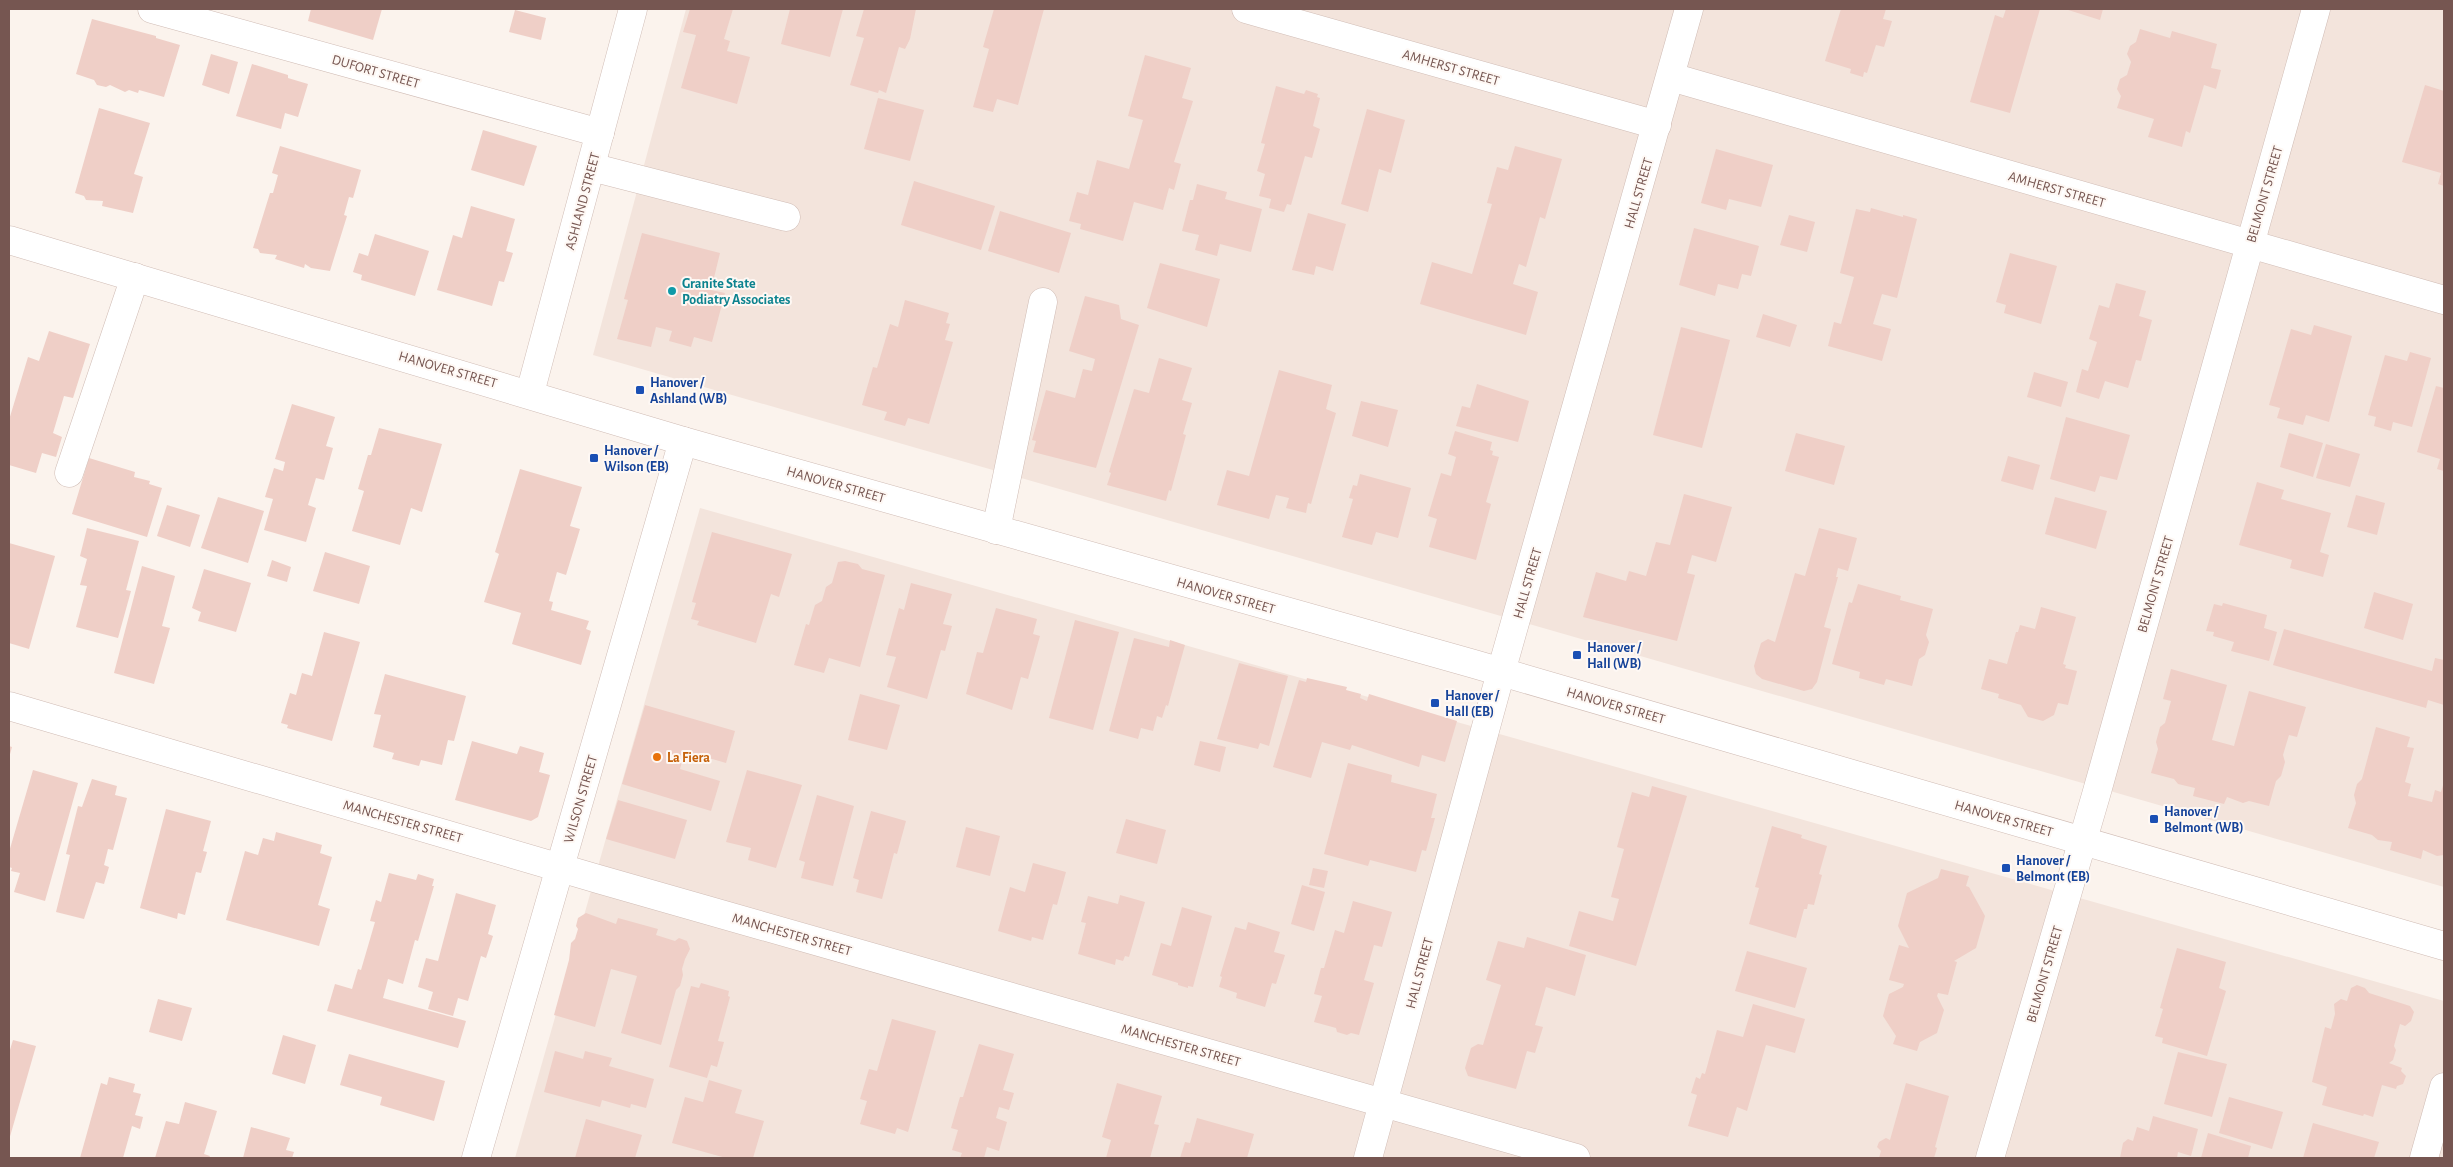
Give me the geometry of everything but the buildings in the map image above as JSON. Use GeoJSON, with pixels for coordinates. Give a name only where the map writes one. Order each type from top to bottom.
{"type":"FeatureCollection","features":[{"type":"Feature","properties":{"kind":"street","name":"DUFORT STREET"},"geometry":{"type":"LineString","coordinates":[[152,9],[600,133]]}},
{"type":"Feature","properties":{"kind":"street","name":"ASHLAND STREET"},"geometry":{"type":"LineString","coordinates":[[530,394],[633,9]]}},
{"type":"Feature","properties":{"kind":"street","name":"AMHERST STREET"},"geometry":{"type":"LineString","coordinates":[[1246,9],[1657,125]]}},
{"type":"Feature","properties":{"kind":"street","name":"HALL STREET"},"geometry":{"type":"LineString","coordinates":[[1368,1158],[1501,672],[1689,9]]}},
{"type":"Feature","properties":{"kind":"street","name":"BELMONT STREET"},"geometry":{"type":"LineString","coordinates":[[1990,1158],[2083,841],[2316,9]]}},
{"type":"Feature","properties":{"kind":"street","name":"AMHERST STREET"},"geometry":{"type":"LineString","coordinates":[[1670,77],[1923,152],[2444,300]]}},
{"type":"Feature","properties":{"kind":"street"},"geometry":{"type":"LineString","coordinates":[[591,167],[786,217]]}},
{"type":"Feature","properties":{"kind":"street","name":"HANOVER STREET"},"geometry":{"type":"LineString","coordinates":[[9,240],[684,441],[1501,672],[2444,946]]}},
{"type":"Feature","properties":{"kind":"street"},"geometry":{"type":"LineString","coordinates":[[69,473],[135,277]]}},
{"type":"Feature","properties":{"kind":"street"},"geometry":{"type":"LineString","coordinates":[[996,530],[1044,302]]}},
{"type":"Feature","properties":{"kind":"street","name":"WILSON STREET"},"geometry":{"type":"LineString","coordinates":[[476,1158],[684,441]]}},
{"type":"Feature","properties":{"kind":"street","name":"MANCHESTER STREET"},"geometry":{"type":"LineString","coordinates":[[9,706],[561,866],[598,879],[1576,1158]]}},
{"type":"Feature","properties":{"kind":"street"},"geometry":{"type":"LineString","coordinates":[[2424,1158],[2444,1087]]}},
{"type":"Feature","properties":{"kind":"shaded area"},"geometry":{"type":"Polygon","coordinates":[[[686,9],[2444,9],[2444,887],[593,355],[686,9]]]}},
{"type":"Feature","properties":{"kind":"shaded area"},"geometry":{"type":"Polygon","coordinates":[[[700,508],[2444,1001],[2444,1158],[515,1158],[700,508]]]}},
{"type":"Feature","properties":{"kind":"place","name":"Granite State Podiatry Associates"},"geometry":{"type":"Point","coordinates":[672,291]}},
{"type":"Feature","properties":{"kind":"place","name":"Hanover / Ashland (WB)"},"geometry":{"type":"Point","coordinates":[640,390]}},
{"type":"Feature","properties":{"kind":"place","name":"Hanover / Wilson (EB)"},"geometry":{"type":"Point","coordinates":[594,458]}},
{"type":"Feature","properties":{"kind":"place","name":"Hanover / Hall (WB)"},"geometry":{"type":"Point","coordinates":[1577,655]}},
{"type":"Feature","properties":{"kind":"place","name":"Hanover / Hall (EB)"},"geometry":{"type":"Point","coordinates":[1435,703]}},
{"type":"Feature","properties":{"kind":"place","name":"La Fiera"},"geometry":{"type":"Point","coordinates":[657,757]}},
{"type":"Feature","properties":{"kind":"place","name":"Hanover / Belmont (WB)"},"geometry":{"type":"Point","coordinates":[2154,819]}},
{"type":"Feature","properties":{"kind":"place","name":"Hanover / Belmont (EB)"},"geometry":{"type":"Point","coordinates":[2006,868]}}]}
